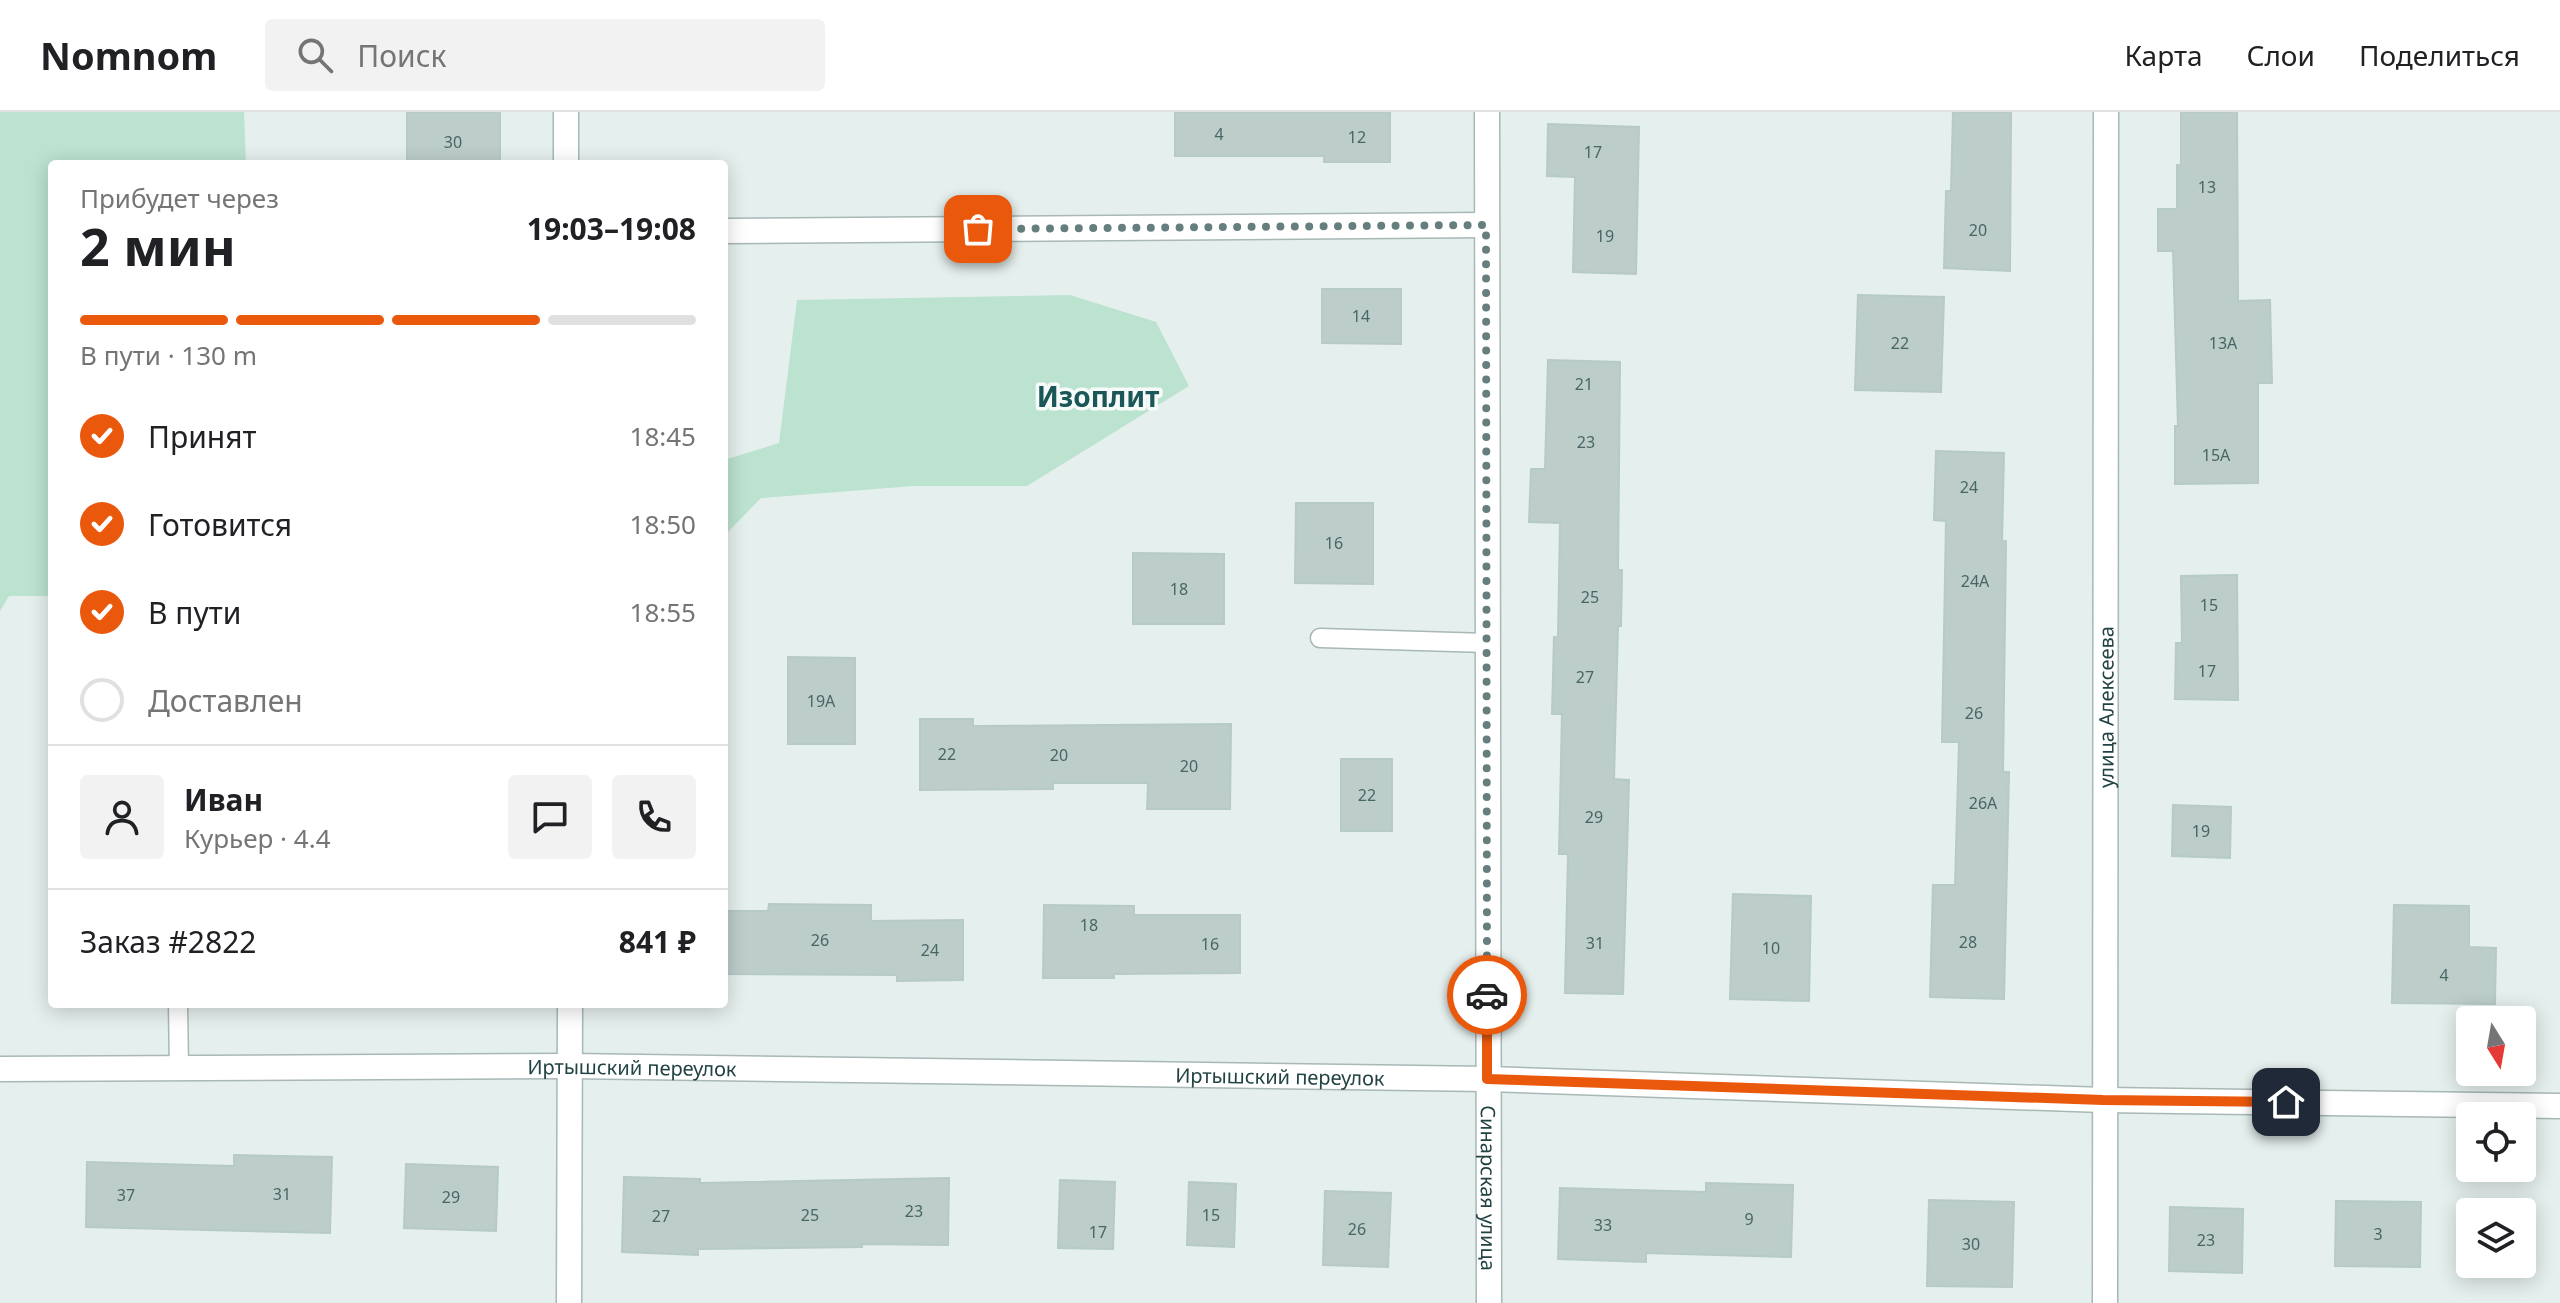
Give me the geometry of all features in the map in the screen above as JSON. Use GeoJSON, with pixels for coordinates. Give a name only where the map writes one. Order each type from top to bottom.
{"type":"FeatureCollection","features":[{"type":"Feature","properties":{"kind":"street"},"geometry":{"type":"LineString","coordinates":[[566,112],[566,160]]}},
{"type":"Feature","properties":{"kind":"street","name":"Синарская улица"},"geometry":{"type":"LineString","coordinates":[[1487,112],[1489,1303]]}},
{"type":"Feature","properties":{"kind":"street","name":"улица Алексеева"},"geometry":{"type":"LineString","coordinates":[[2105,1303],[2106,112]]}},
{"type":"Feature","properties":{"kind":"street"},"geometry":{"type":"LineString","coordinates":[[728,231],[1486,225]]}},
{"type":"Feature","properties":{"kind":"street"},"geometry":{"type":"LineString","coordinates":[[569,1303],[570,1008]]}},
{"type":"Feature","properties":{"kind":"street","name":"Иртышский переулок"},"geometry":{"type":"LineString","coordinates":[[0,1069],[570,1066],[1487,1079],[2103,1100],[2560,1106]]}},
{"type":"Feature","properties":{"kind":"lane"},"geometry":{"type":"LineString","coordinates":[[1320,638],[1487,643]]}},
{"type":"Feature","properties":{"kind":"lane"},"geometry":{"type":"LineString","coordinates":[[178,1008],[179,1068]]}},
{"type":"Feature","properties":{"kind":"green space"},"geometry":{"type":"Polygon","coordinates":[[[0,112],[244,112],[246,160],[48,160],[48,596],[9,596],[0,611],[0,112]]]}},
{"type":"Feature","properties":{"kind":"green space"},"geometry":{"type":"Polygon","coordinates":[[[1070,295],[1156,322],[1189,386],[1027,486],[913,486],[761,498],[728,532],[728,459],[779,443],[797,300],[1070,295]]]}},
{"type":"Feature","properties":{"kind":"building"},"geometry":{"type":"Polygon","coordinates":[[[407,112],[500,112],[500,160],[407,160],[407,112]]]}},
{"type":"Feature","properties":{"kind":"building"},"geometry":{"type":"Polygon","coordinates":[[[1175,112],[1390,112],[1390,162],[1324,162],[1324,156],[1175,156],[1175,112]]]}},
{"type":"Feature","properties":{"kind":"building"},"geometry":{"type":"Polygon","coordinates":[[[1953,112],[2011,112],[2010,271],[1944,268],[1946,191],[1951,191],[1953,112]]]}},
{"type":"Feature","properties":{"kind":"building"},"geometry":{"type":"Polygon","coordinates":[[[2181,112],[2237,112],[2238,301],[2270,300],[2272,383],[2258,383],[2258,483],[2175,484],[2175,426],[2178,426],[2173,251],[2158,251],[2158,209],[2177,209],[2181,112]]]}},
{"type":"Feature","properties":{"kind":"building"},"geometry":{"type":"Polygon","coordinates":[[[1548,124],[1639,127],[1636,274],[1573,272],[1575,177],[1547,176],[1548,124]]]}},
{"type":"Feature","properties":{"kind":"building"},"geometry":{"type":"Polygon","coordinates":[[[1322,289],[1401,289],[1401,344],[1322,343],[1322,289]]]}},
{"type":"Feature","properties":{"kind":"building"},"geometry":{"type":"Polygon","coordinates":[[[1858,295],[1944,297],[1941,392],[1855,390],[1858,295]]]}},
{"type":"Feature","properties":{"kind":"building"},"geometry":{"type":"Polygon","coordinates":[[[1548,360],[1620,362],[1618,570],[1622,570],[1614,779],[1629,780],[1623,994],[1565,993],[1568,854],[1559,854],[1562,714],[1552,714],[1554,637],[1558,637],[1560,523],[1529,522],[1531,469],[1545,469],[1548,360]]]}},
{"type":"Feature","properties":{"kind":"building"},"geometry":{"type":"Polygon","coordinates":[[[1936,451],[2004,453],[2003,772],[2009,772],[2004,999],[1930,997],[1933,885],[1955,885],[1959,742],[1942,742],[1946,521],[1934,520],[1936,451]]]}},
{"type":"Feature","properties":{"kind":"building"},"geometry":{"type":"Polygon","coordinates":[[[1296,503],[1373,503],[1373,584],[1295,583],[1296,503]]]}},
{"type":"Feature","properties":{"kind":"building"},"geometry":{"type":"Polygon","coordinates":[[[1133,553],[1224,554],[1224,624],[1133,624],[1133,553]]]}},
{"type":"Feature","properties":{"kind":"building"},"geometry":{"type":"Polygon","coordinates":[[[2237,575],[2238,700],[2175,699],[2176,643],[2182,643],[2181,576],[2237,575]]]}},
{"type":"Feature","properties":{"kind":"building"},"geometry":{"type":"Polygon","coordinates":[[[788,657],[855,658],[855,744],[788,744],[788,657]]]}},
{"type":"Feature","properties":{"kind":"building"},"geometry":{"type":"Polygon","coordinates":[[[920,719],[973,719],[973,726],[1231,724],[1230,809],[1147,809],[1148,783],[1053,783],[1053,789],[920,790],[920,719]]]}},
{"type":"Feature","properties":{"kind":"building"},"geometry":{"type":"Polygon","coordinates":[[[1341,759],[1392,759],[1392,831],[1341,831],[1341,759]]]}},
{"type":"Feature","properties":{"kind":"building"},"geometry":{"type":"Polygon","coordinates":[[[2173,805],[2231,807],[2230,858],[2172,856],[2173,805]]]}},
{"type":"Feature","properties":{"kind":"building"},"geometry":{"type":"Polygon","coordinates":[[[1733,894],[1811,896],[1809,1001],[1730,999],[1733,894]]]}},
{"type":"Feature","properties":{"kind":"building"},"geometry":{"type":"Polygon","coordinates":[[[769,904],[871,905],[871,921],[963,920],[963,980],[897,981],[897,975],[728,974],[728,911],[768,911],[769,904]]]}},
{"type":"Feature","properties":{"kind":"building"},"geometry":{"type":"Polygon","coordinates":[[[1044,905],[1134,906],[1134,915],[1240,915],[1240,973],[1043,978],[1044,905]]]}},
{"type":"Feature","properties":{"kind":"building"},"geometry":{"type":"Polygon","coordinates":[[[2394,905],[2469,906],[2469,947],[2496,948],[2495,1004],[2392,1003],[2394,905]]]}},
{"type":"Feature","properties":{"kind":"building"},"geometry":{"type":"Polygon","coordinates":[[[234,1155],[332,1157],[330,1233],[86,1227],[87,1162],[234,1166],[234,1155]]]}},
{"type":"Feature","properties":{"kind":"building"},"geometry":{"type":"Polygon","coordinates":[[[406,1164],[498,1167],[496,1231],[404,1228],[406,1164]]]}},
{"type":"Feature","properties":{"kind":"building"},"geometry":{"type":"Polygon","coordinates":[[[624,1177],[700,1179],[700,1183],[949,1178],[948,1245],[698,1249],[698,1255],[622,1252],[624,1177]]]}},
{"type":"Feature","properties":{"kind":"building"},"geometry":{"type":"Polygon","coordinates":[[[1060,1180],[1115,1182],[1113,1249],[1058,1248],[1060,1180]]]}},
{"type":"Feature","properties":{"kind":"building"},"geometry":{"type":"Polygon","coordinates":[[[1189,1182],[1236,1184],[1234,1247],[1187,1245],[1189,1182]]]}},
{"type":"Feature","properties":{"kind":"building"},"geometry":{"type":"Polygon","coordinates":[[[1706,1183],[1793,1185],[1791,1257],[1646,1253],[1646,1262],[1558,1259],[1560,1188],[1706,1192],[1706,1183]]]}},
{"type":"Feature","properties":{"kind":"building"},"geometry":{"type":"Polygon","coordinates":[[[1325,1191],[1391,1193],[1388,1267],[1323,1265],[1325,1191]]]}},
{"type":"Feature","properties":{"kind":"building"},"geometry":{"type":"Polygon","coordinates":[[[1929,1200],[2014,1202],[2012,1287],[1927,1286],[1929,1200]]]}},
{"type":"Feature","properties":{"kind":"building"},"geometry":{"type":"Polygon","coordinates":[[[2336,1201],[2421,1202],[2420,1267],[2335,1266],[2336,1201]]]}},
{"type":"Feature","properties":{"kind":"building"},"geometry":{"type":"Polygon","coordinates":[[[2170,1207],[2243,1209],[2242,1273],[2169,1271],[2170,1207]]]}},
{"type":"Feature","properties":{"kind":"way so far"},"geometry":{"type":"LineString","coordinates":[[978,229],[1486,225],[1487,995]]}},
{"type":"Feature","properties":{"kind":"district","name":"Изоплит"},"geometry":{"type":"Point","coordinates":[1098,396]}},
{"type":"Feature","properties":{"kind":"route"},"geometry":{"type":"LineString","coordinates":[[1487,995],[1487,1079],[2103,1100],[2286,1102]]}}]}
